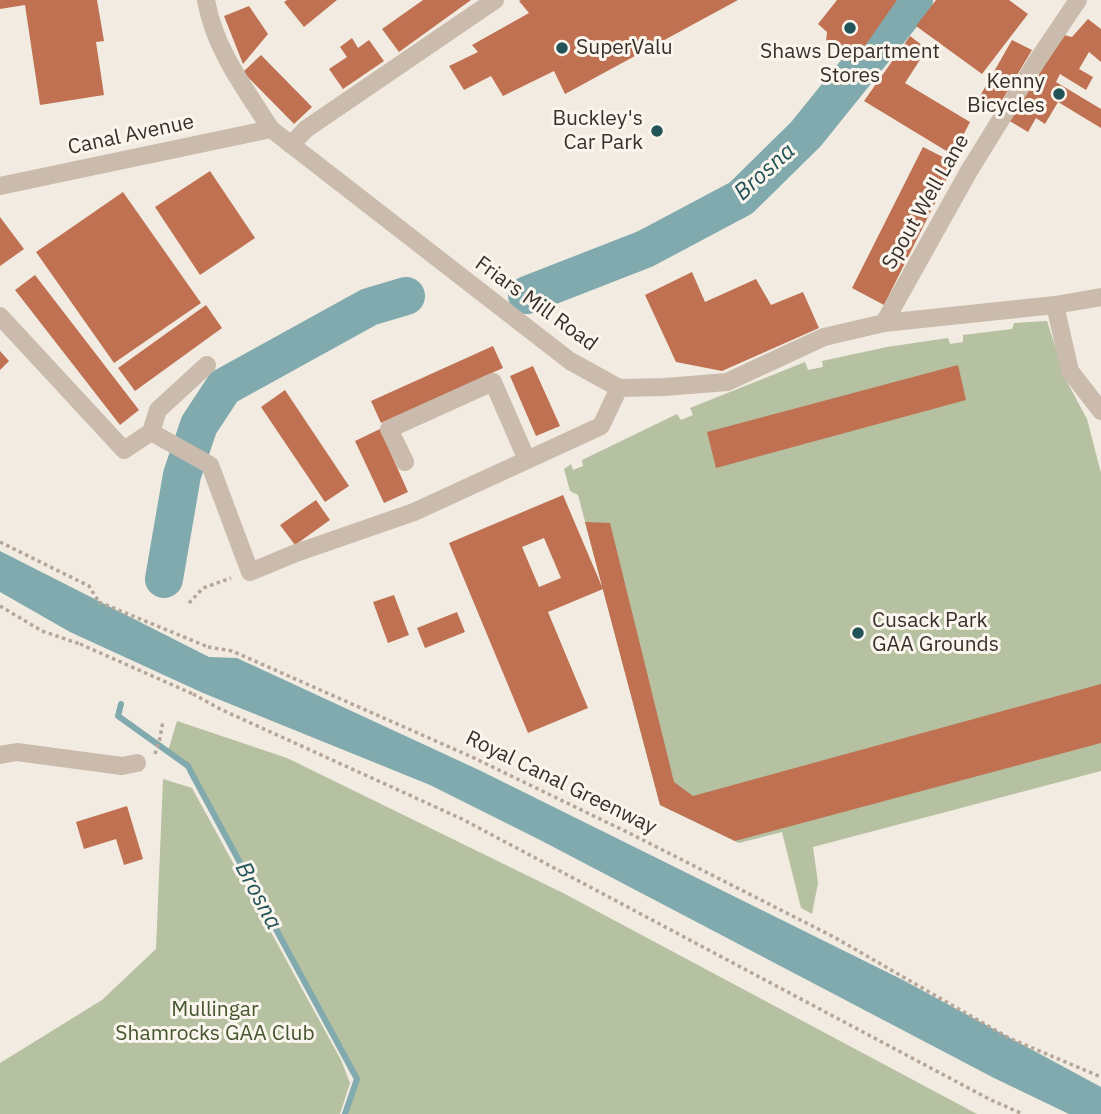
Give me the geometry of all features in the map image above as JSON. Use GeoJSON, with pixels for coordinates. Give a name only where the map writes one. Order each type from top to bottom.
{"type":"FeatureCollection","features":[{"type":"Feature","properties":{"kind":"street","name":"Friars Mill Road"},"geometry":{"type":"LineString","coordinates":[[206,0],[209,21],[237,76],[271,129],[570,362],[619,388],[727,382],[824,338],[884,323],[1055,305],[1101,297]]}},
{"type":"Feature","properties":{"kind":"street"},"geometry":{"type":"LineString","coordinates":[[291,145],[306,129],[495,0]]}},
{"type":"Feature","properties":{"kind":"street","name":"Spout Well Lane"},"geometry":{"type":"LineString","coordinates":[[884,323],[969,171],[1078,0]]}},
{"type":"Feature","properties":{"kind":"street","name":"Canal Avenue"},"geometry":{"type":"LineString","coordinates":[[0,186],[271,129]]}},
{"type":"Feature","properties":{"kind":"street"},"geometry":{"type":"LineString","coordinates":[[1055,305],[1070,371],[1101,411]]}},
{"type":"Feature","properties":{"kind":"street"},"geometry":{"type":"LineString","coordinates":[[0,316],[124,450],[151,432],[159,410],[207,365]]}},
{"type":"Feature","properties":{"kind":"street"},"geometry":{"type":"LineString","coordinates":[[405,461],[389,429],[493,382],[527,460]]}},
{"type":"Feature","properties":{"kind":"street"},"geometry":{"type":"LineString","coordinates":[[151,432],[210,465],[250,572],[414,512],[601,426],[619,388]]}},
{"type":"Feature","properties":{"kind":"street"},"geometry":{"type":"LineString","coordinates":[[0,755],[17,752],[121,765],[137,763]]}},
{"type":"Feature","properties":{"kind":"path","name":"Royal Canal Greenway"},"geometry":{"type":"LineString","coordinates":[[0,542],[89,586],[99,602],[208,647],[232,651],[472,757],[607,822],[832,936],[1009,1038],[1101,1077]]}},
{"type":"Feature","properties":{"kind":"path"},"geometry":{"type":"LineString","coordinates":[[189,603],[203,587],[250,572]]}},
{"type":"Feature","properties":{"kind":"path"},"geometry":{"type":"LineString","coordinates":[[0,606],[42,631],[80,643],[462,819],[991,1100],[1023,1114]]}},
{"type":"Feature","properties":{"kind":"path"},"geometry":{"type":"LineString","coordinates":[[155,754],[163,721]]}},
{"type":"Feature","properties":{"kind":"green space","name":"Cusack Park GAA Grounds"},"geometry":{"type":"Polygon","coordinates":[[[1047,321],[1066,380],[1087,419],[1101,473],[1101,771],[813,847],[818,883],[812,914],[801,908],[782,832],[739,843],[660,805],[578,495],[570,491],[564,469],[571,464],[573,470],[583,466],[582,460],[677,414],[681,420],[693,415],[690,408],[805,362],[808,370],[823,367],[822,361],[887,347],[948,338],[950,344],[963,342],[963,335],[1012,329],[1014,323],[1047,321]]]}},
{"type":"Feature","properties":{"kind":"green space"},"geometry":{"type":"Polygon","coordinates":[[[177,721],[287,758],[563,893],[977,1114],[345,1114],[357,1079],[188,766],[168,751],[177,721]]]}},
{"type":"Feature","properties":{"kind":"green space","name":"Mullingar Shamrocks GAA Club"},"geometry":{"type":"Polygon","coordinates":[[[163,779],[192,788],[341,1060],[350,1083],[340,1114],[0,1114],[0,1063],[102,1000],[156,949],[163,779]]]}},
{"type":"Feature","properties":{"kind":"water"},"geometry":{"type":"Polygon","coordinates":[[[0,551],[209,657],[237,658],[479,770],[903,980],[1101,1087],[1101,1114],[1069,1114],[994,1078],[430,785],[203,693],[70,632],[0,592],[0,551]]]}},
{"type":"Feature","properties":{"kind":"building"},"geometry":{"type":"Polygon","coordinates":[[[0,0],[97,0],[104,41],[96,42],[104,95],[40,105],[25,5],[0,9],[0,0]]]}},
{"type":"Feature","properties":{"kind":"building"},"geometry":{"type":"Polygon","coordinates":[[[337,0],[304,27],[284,2],[337,0]]]}},
{"type":"Feature","properties":{"kind":"building"},"geometry":{"type":"Polygon","coordinates":[[[423,0],[471,0],[399,52],[382,29],[423,0]]]}},
{"type":"Feature","properties":{"kind":"building","name":"SuperValu"},"geometry":{"type":"Polygon","coordinates":[[[738,0],[565,94],[554,71],[503,96],[491,76],[464,90],[449,66],[478,52],[472,45],[529,13],[519,1],[738,0]]]}},
{"type":"Feature","properties":{"kind":"building","name":"Shaws Department Stores"},"geometry":{"type":"Polygon","coordinates":[[[837,0],[897,0],[853,63],[826,42],[827,32],[818,24],[837,0]]]}},
{"type":"Feature","properties":{"kind":"building"},"geometry":{"type":"Polygon","coordinates":[[[936,0],[1009,0],[1028,14],[982,74],[916,26],[936,0]]]}},
{"type":"Feature","properties":{"kind":"building"},"geometry":{"type":"Polygon","coordinates":[[[249,6],[268,34],[243,64],[224,16],[249,6]]]}},
{"type":"Feature","properties":{"kind":"building"},"geometry":{"type":"Polygon","coordinates":[[[1088,19],[1101,29],[1101,62],[1089,52],[1079,69],[1093,77],[1086,90],[1060,74],[1056,82],[1101,109],[1101,128],[1058,102],[1045,124],[1036,118],[1028,132],[1008,120],[1064,35],[1072,37],[1088,19]]]}},
{"type":"Feature","properties":{"kind":"building"},"geometry":{"type":"Polygon","coordinates":[[[910,36],[927,49],[905,83],[970,122],[953,155],[864,101],[910,36]]]}},
{"type":"Feature","properties":{"kind":"building"},"geometry":{"type":"Polygon","coordinates":[[[352,38],[358,48],[369,40],[384,61],[343,89],[329,69],[347,57],[340,47],[352,38]]]}},
{"type":"Feature","properties":{"kind":"building"},"geometry":{"type":"Polygon","coordinates":[[[1012,40],[1032,50],[995,112],[976,103],[1012,40]]]}},
{"type":"Feature","properties":{"kind":"building"},"geometry":{"type":"Polygon","coordinates":[[[261,55],[312,107],[294,124],[243,72],[261,55]]]}},
{"type":"Feature","properties":{"kind":"building"},"geometry":{"type":"Polygon","coordinates":[[[923,147],[955,163],[884,305],[852,288],[923,147]]]}},
{"type":"Feature","properties":{"kind":"building"},"geometry":{"type":"Polygon","coordinates":[[[210,171],[255,238],[200,275],[155,207],[210,171]]]}},
{"type":"Feature","properties":{"kind":"building"},"geometry":{"type":"Polygon","coordinates":[[[123,192],[201,303],[114,363],[36,252],[123,192]]]}},
{"type":"Feature","properties":{"kind":"building"},"geometry":{"type":"Polygon","coordinates":[[[0,217],[24,249],[0,266],[0,217]]]}},
{"type":"Feature","properties":{"kind":"building"},"geometry":{"type":"Polygon","coordinates":[[[692,272],[705,302],[756,279],[771,305],[803,292],[819,328],[722,371],[676,362],[645,295],[692,272]]]}},
{"type":"Feature","properties":{"kind":"building"},"geometry":{"type":"Polygon","coordinates":[[[35,275],[139,410],[120,425],[15,290],[35,275]]]}},
{"type":"Feature","properties":{"kind":"building"},"geometry":{"type":"Polygon","coordinates":[[[206,305],[222,328],[135,391],[118,368],[206,305]]]}},
{"type":"Feature","properties":{"kind":"building"},"geometry":{"type":"Polygon","coordinates":[[[493,346],[503,368],[381,423],[371,401],[493,346]]]}},
{"type":"Feature","properties":{"kind":"building"},"geometry":{"type":"Polygon","coordinates":[[[0,351],[9,361],[0,370],[0,351]]]}},
{"type":"Feature","properties":{"kind":"building"},"geometry":{"type":"Polygon","coordinates":[[[958,365],[966,400],[716,468],[707,432],[958,365]]]}},
{"type":"Feature","properties":{"kind":"building"},"geometry":{"type":"Polygon","coordinates":[[[533,366],[560,426],[536,436],[510,376],[533,366]]]}},
{"type":"Feature","properties":{"kind":"building"},"geometry":{"type":"Polygon","coordinates":[[[285,390],[349,486],[325,502],[261,407],[285,390]]]}},
{"type":"Feature","properties":{"kind":"building"},"geometry":{"type":"Polygon","coordinates":[[[380,429],[408,492],[384,503],[355,441],[380,429]]]}},
{"type":"Feature","properties":{"kind":"building"},"geometry":{"type":"Polygon","coordinates":[[[563,495],[603,589],[548,612],[588,708],[528,733],[449,543],[563,495]],[[544,538],[522,547],[539,587],[561,578],[544,538]]]}},
{"type":"Feature","properties":{"kind":"building"},"geometry":{"type":"Polygon","coordinates":[[[316,500],[330,520],[295,545],[280,525],[316,500]]]}},
{"type":"Feature","properties":{"kind":"building"},"geometry":{"type":"Polygon","coordinates":[[[585,522],[610,523],[674,782],[693,796],[1101,684],[1101,743],[735,841],[660,805],[585,522]]]}},
{"type":"Feature","properties":{"kind":"building"},"geometry":{"type":"Polygon","coordinates":[[[394,595],[409,635],[388,643],[373,602],[394,595]]]}},
{"type":"Feature","properties":{"kind":"building"},"geometry":{"type":"Polygon","coordinates":[[[457,612],[465,632],[425,648],[417,628],[457,612]]]}},
{"type":"Feature","properties":{"kind":"building"},"geometry":{"type":"Polygon","coordinates":[[[127,806],[143,859],[124,865],[116,839],[84,849],[76,822],[127,806]]]}},
{"type":"Feature","properties":{"kind":"waterway","name":"Brosna"},"geometry":{"type":"LineString","coordinates":[[527,295],[645,249],[741,198],[806,134],[914,0]]}},
{"type":"Feature","properties":{"kind":"waterway","name":"Brosna"},"geometry":{"type":"LineString","coordinates":[[164,579],[182,475],[199,425],[224,387],[369,307],[406,296]]}},
{"type":"Feature","properties":{"kind":"waterway","name":"Brosna"},"geometry":{"type":"LineString","coordinates":[[121,704],[118,716],[188,766],[357,1079],[345,1114]]}},
{"type":"Feature","properties":{"kind":"place","name":"Shaws Department Stores"},"geometry":{"type":"Point","coordinates":[850,28]}},
{"type":"Feature","properties":{"kind":"place","name":"SuperValu"},"geometry":{"type":"Point","coordinates":[562,48]}},
{"type":"Feature","properties":{"kind":"place","name":"Kenny Bicycles"},"geometry":{"type":"Point","coordinates":[1059,94]}},
{"type":"Feature","properties":{"kind":"place","name":"Buckley's Car Park"},"geometry":{"type":"Point","coordinates":[657,131]}},
{"type":"Feature","properties":{"kind":"place","name":"Cusack Park GAA Grounds"},"geometry":{"type":"Point","coordinates":[858,633]}}]}
